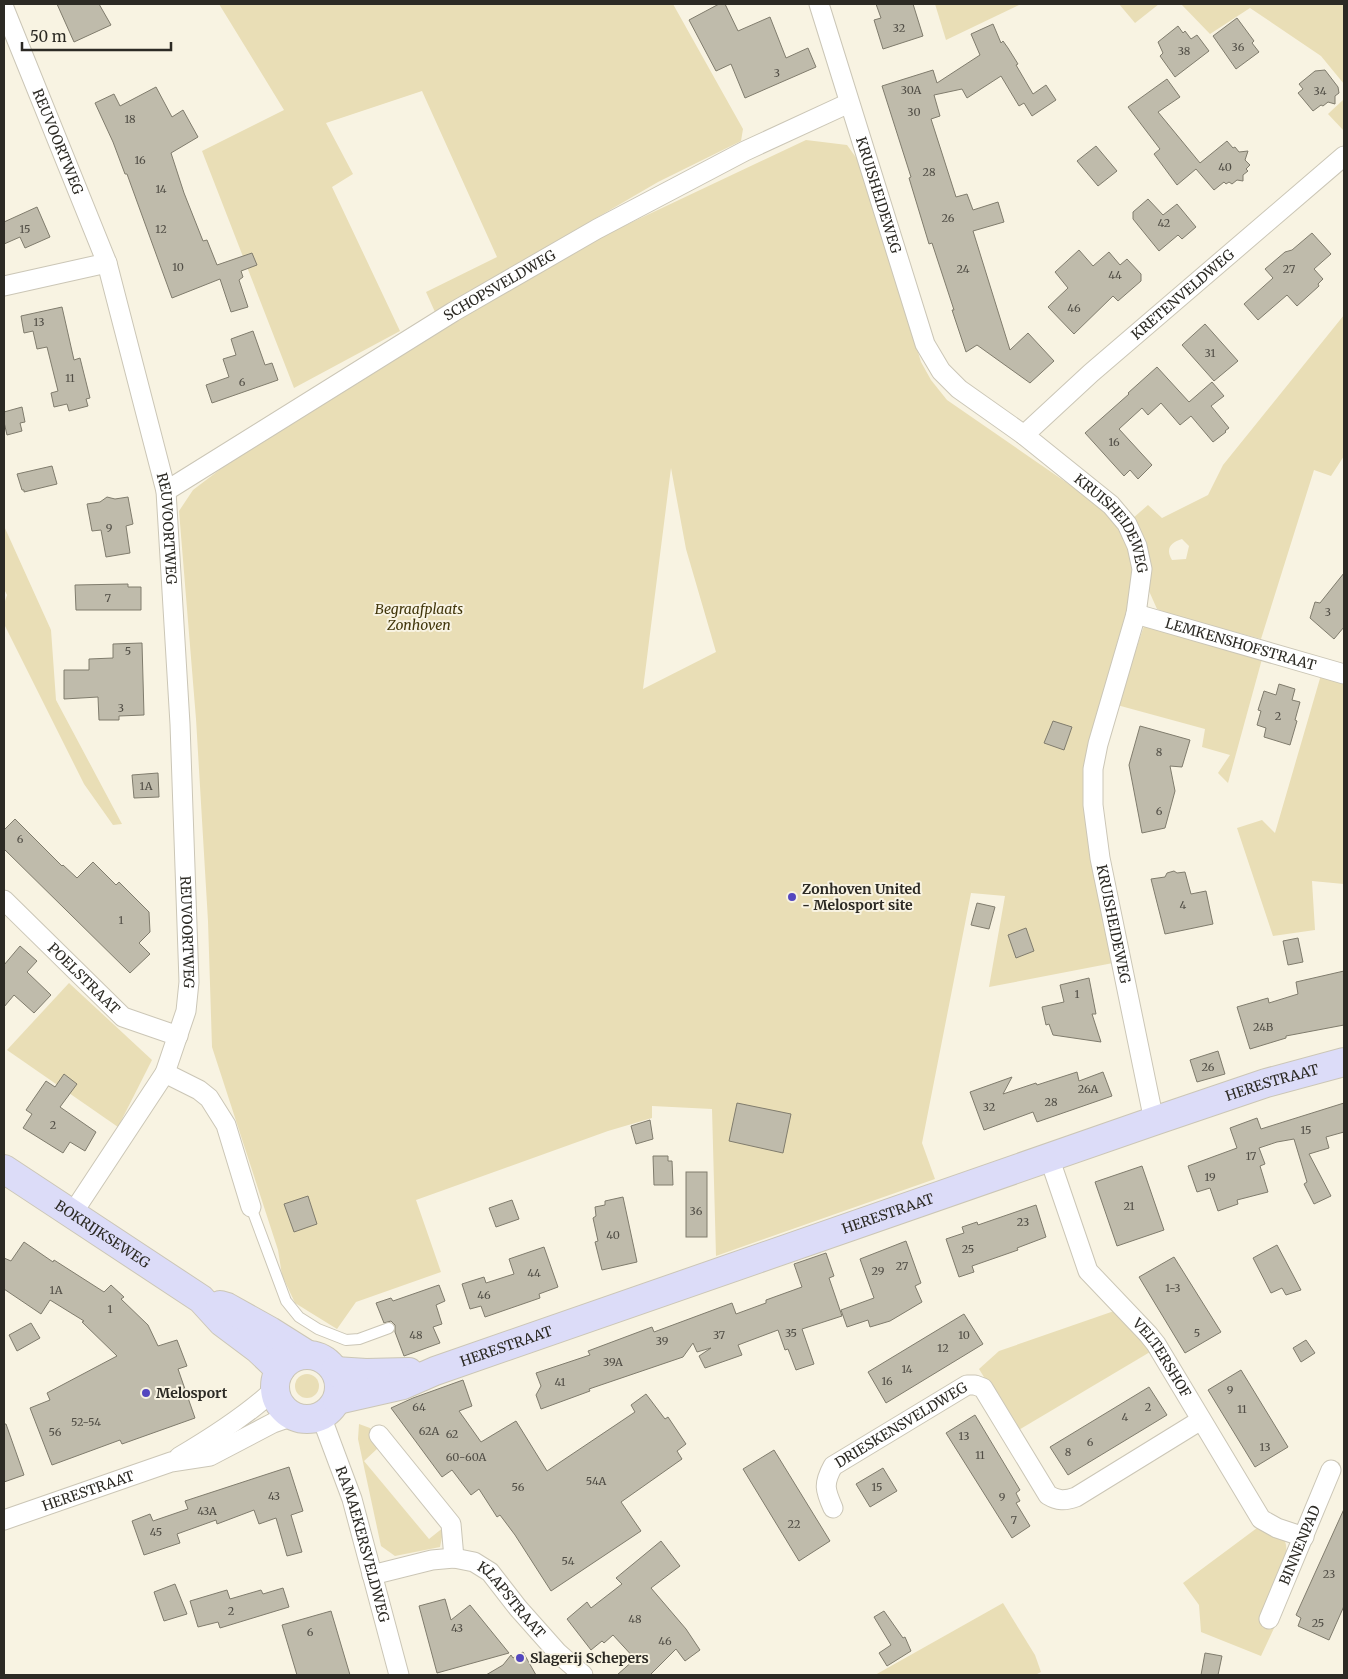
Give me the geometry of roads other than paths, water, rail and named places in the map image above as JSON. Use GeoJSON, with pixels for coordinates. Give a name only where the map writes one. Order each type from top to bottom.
{"type":"FeatureCollection","features":[{"type":"Feature","properties":{"kind":"street","name":"KRUISHEIDEWEG"},"geometry":{"type":"LineString","coordinates":[[819,4],[924,344],[941,371],[959,389],[1024,436],[1112,505],[1127,524],[1137,546],[1142,569],[1136,614],[1098,744],[1093,770],[1093,805],[1100,858],[1154,1121]]}},
{"type":"Feature","properties":{"kind":"street","name":"REUVOORTWEG"},"geometry":{"type":"LineString","coordinates":[[4,8],[107,263],[166,491],[180,724],[189,982],[186,1011],[165,1073],[72,1214]]}},
{"type":"Feature","properties":{"kind":"street","name":"SCHOPSVELDWEG"},"geometry":{"type":"LineString","coordinates":[[166,491],[453,312],[597,229],[745,151],[849,103]]}},
{"type":"Feature","properties":{"kind":"street","name":"KRETENVELDWEG"},"geometry":{"type":"LineString","coordinates":[[1024,436],[1091,373],[1344,156]]}},
{"type":"Feature","properties":{"kind":"street"},"geometry":{"type":"LineString","coordinates":[[4,286],[107,263]]}},
{"type":"Feature","properties":{"kind":"street","name":"LEMKENSHOFSTRAAT"},"geometry":{"type":"LineString","coordinates":[[1136,614],[1344,674]]}},
{"type":"Feature","properties":{"kind":"street","name":"POELSTRAAT"},"geometry":{"type":"LineString","coordinates":[[4,900],[123,1017],[178,1036]]}},
{"type":"Feature","properties":{"kind":"street","name":"HERESTRAAT"},"geometry":{"type":"LineString","coordinates":[[329,1408],[403,1385],[435,1371],[1154,1121],[1266,1083],[1344,1062]]}},
{"type":"Feature","properties":{"kind":"street"},"geometry":{"type":"LineString","coordinates":[[165,1073],[199,1090],[208,1098],[226,1125],[251,1207]]}},
{"type":"Feature","properties":{"kind":"street","name":"VELTERSHOF"},"geometry":{"type":"LineString","coordinates":[[1049,1157],[1088,1271],[1152,1339],[1261,1519],[1277,1528],[1304,1537]]}},
{"type":"Feature","properties":{"kind":"street","name":"BOKRIJKSEWEG"},"geometry":{"type":"LineString","coordinates":[[4,1169],[202,1299],[227,1307],[308,1355]]}},
{"type":"Feature","properties":{"kind":"street","name":"BOKRIJKSEWEG"},"geometry":{"type":"LineString","coordinates":[[202,1299],[222,1322],[258,1349],[277,1380]]}},
{"type":"Feature","properties":{"kind":"street"},"geometry":{"type":"LineString","coordinates":[[308,1355],[319,1357],[328,1362],[335,1371],[339,1380],[340,1390],[329,1408],[312,1419],[302,1419],[293,1416],[280,1405],[277,1380],[292,1359],[308,1355]]}},
{"type":"Feature","properties":{"kind":"street","name":"HERESTRAAT"},"geometry":{"type":"LineString","coordinates":[[335,1371],[366,1374],[435,1371]]}},
{"type":"Feature","properties":{"kind":"street","name":"HERESTRAAT"},"geometry":{"type":"LineString","coordinates":[[171,1462],[228,1426],[262,1400],[277,1380]]}},
{"type":"Feature","properties":{"kind":"street","name":"DRIESKENSVELDWEG"},"geometry":{"type":"LineString","coordinates":[[833,1508],[825,1492],[827,1477],[833,1466],[968,1385],[983,1388],[1048,1495],[1054,1499],[1062,1500],[1076,1497],[1201,1420]]}},
{"type":"Feature","properties":{"kind":"street","name":"RAMAEKERSVELDWEG"},"geometry":{"type":"LineString","coordinates":[[329,1408],[398,1675]]}},
{"type":"Feature","properties":{"kind":"street","name":"HERESTRAAT"},"geometry":{"type":"LineString","coordinates":[[4,1520],[171,1462],[210,1456],[273,1423],[293,1416]]}},
{"type":"Feature","properties":{"kind":"street"},"geometry":{"type":"LineString","coordinates":[[379,1435],[451,1524],[454,1558]]}},
{"type":"Feature","properties":{"kind":"street","name":"BINNENPAD"},"geometry":{"type":"LineString","coordinates":[[1269,1619],[1331,1470]]}},
{"type":"Feature","properties":{"kind":"street","name":"KLAPSTRAAT"},"geometry":{"type":"LineString","coordinates":[[372,1575],[432,1560],[454,1558],[474,1562],[490,1572],[518,1608],[558,1653],[583,1675]]}},
{"type":"Feature","properties":{"kind":"lane"},"geometry":{"type":"LineString","coordinates":[[251,1207],[286,1301],[299,1317],[318,1329],[346,1340],[359,1339],[389,1328]]}},
{"type":"Feature","properties":{"kind":"place","name":"Zonhoven United - Melosport site"},"geometry":{"type":"Point","coordinates":[792,897]}},
{"type":"Feature","properties":{"kind":"place","name":"Melosport"},"geometry":{"type":"Point","coordinates":[146,1393]}},
{"type":"Feature","properties":{"kind":"place","name":"Slagerij Schepers"},"geometry":{"type":"Point","coordinates":[520,1658]}},
{"type":"Feature","properties":{"kind":"park label","name":"Begraafplaats Zonhoven"},"geometry":{"type":"Point","coordinates":[419,618]}}]}
